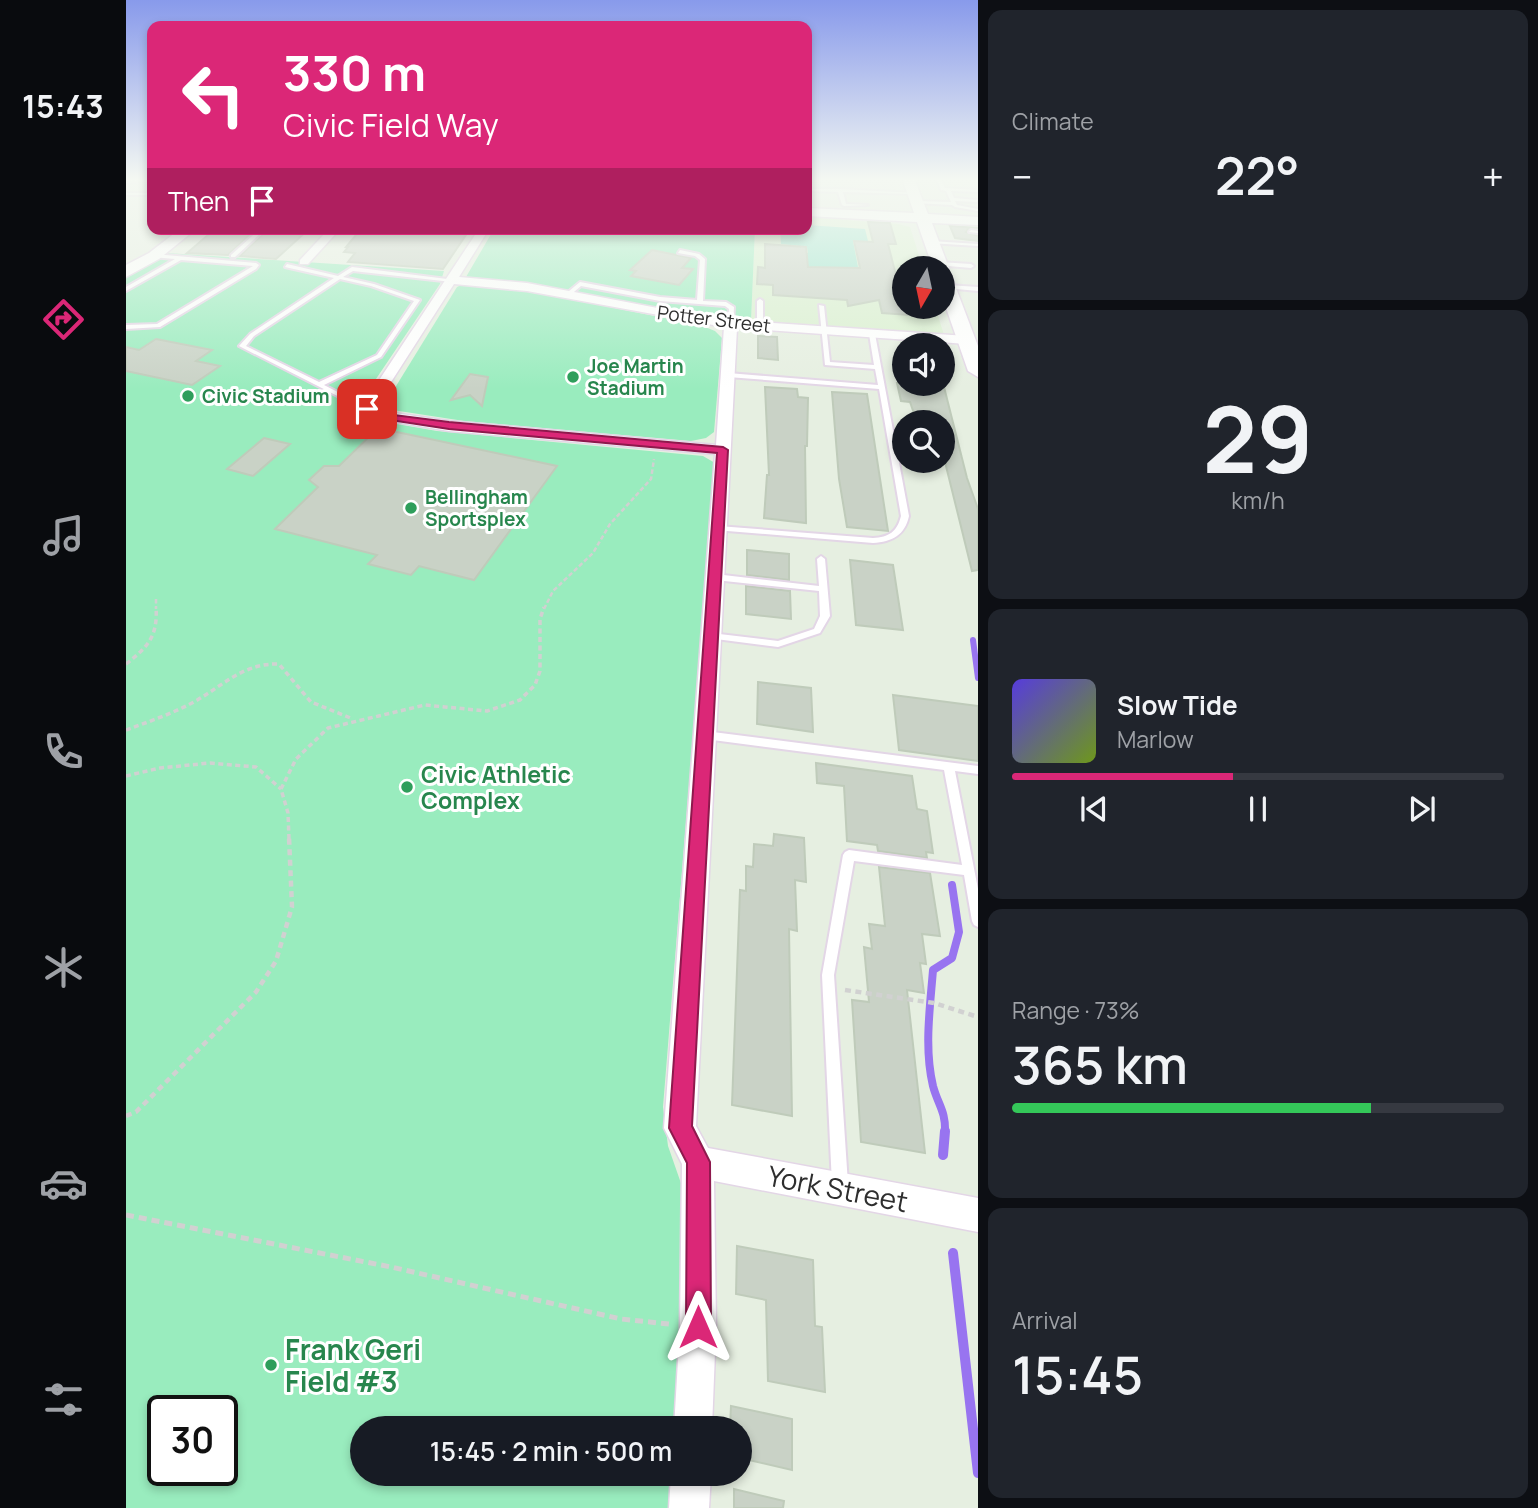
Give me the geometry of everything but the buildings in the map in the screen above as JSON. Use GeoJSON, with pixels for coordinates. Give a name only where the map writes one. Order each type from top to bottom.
{"type":"FeatureCollection","features":[{"type":"Feature","properties":{"kind":"street"},"geometry":{"type":"LineString","coordinates":[[126,272],[164,248]]}},
{"type":"Feature","properties":{"kind":"street"},"geometry":{"type":"LineString","coordinates":[[304,262],[317,248]]}},
{"type":"Feature","properties":{"kind":"street"},"geometry":{"type":"LineString","coordinates":[[472,248],[367,409],[384,416],[449,426],[723,450]]}},
{"type":"Feature","properties":{"kind":"street","name":"Potter Street"},"geometry":{"type":"LineString","coordinates":[[452,280],[516,285],[731,324],[973,340]]}},
{"type":"Feature","properties":{"kind":"street"},"geometry":{"type":"LineString","coordinates":[[956,302],[973,340],[978,371]]}},
{"type":"Feature","properties":{"kind":"street"},"geometry":{"type":"LineString","coordinates":[[694,1416],[698,1327],[698,1162],[680,1128],[731,324]]}},
{"type":"Feature","properties":{"kind":"street","name":"York Street"},"geometry":{"type":"LineString","coordinates":[[698,1162],[978,1215]]}},
{"type":"Feature","properties":{"kind":"street"},"geometry":{"type":"LineString","coordinates":[[689,1508],[690,1486]]}},
{"type":"Feature","properties":{"kind":"lane"},"geometry":{"type":"LineString","coordinates":[[233,256],[241,248]]}},
{"type":"Feature","properties":{"kind":"lane"},"geometry":{"type":"LineString","coordinates":[[680,252],[697,255],[703,260],[700,302]]}},
{"type":"Feature","properties":{"kind":"lane"},"geometry":{"type":"LineString","coordinates":[[126,327],[158,326],[256,265],[154,256]]}},
{"type":"Feature","properties":{"kind":"lane"},"geometry":{"type":"LineString","coordinates":[[126,289],[181,258]]}},
{"type":"Feature","properties":{"kind":"lane"},"geometry":{"type":"LineString","coordinates":[[287,266],[338,276],[417,300],[379,356],[319,385]]}},
{"type":"Feature","properties":{"kind":"lane"},"geometry":{"type":"LineString","coordinates":[[956,270],[971,266]]}},
{"type":"Feature","properties":{"kind":"lane"},"geometry":{"type":"LineString","coordinates":[[367,409],[243,346],[252,335],[338,276],[356,269],[452,280]]}},
{"type":"Feature","properties":{"kind":"lane"},"geometry":{"type":"LineString","coordinates":[[956,279],[978,289]]}},
{"type":"Feature","properties":{"kind":"lane"},"geometry":{"type":"LineString","coordinates":[[566,296],[580,284],[660,299],[731,306],[731,324]]}},
{"type":"Feature","properties":{"kind":"lane"},"geometry":{"type":"LineString","coordinates":[[760,301],[760,326]]}},
{"type":"Feature","properties":{"kind":"lane"},"geometry":{"type":"LineString","coordinates":[[821,306],[827,364],[878,368]]}},
{"type":"Feature","properties":{"kind":"lane"},"geometry":{"type":"LineString","coordinates":[[718,528],[866,541],[883,541],[897,536],[903,527],[905,516],[872,334]]}},
{"type":"Feature","properties":{"kind":"lane"},"geometry":{"type":"LineString","coordinates":[[727,375],[882,387]]}},
{"type":"Feature","properties":{"kind":"lane"},"geometry":{"type":"LineString","coordinates":[[711,636],[778,644],[817,631],[823,622],[821,559]]}},
{"type":"Feature","properties":{"kind":"lane"},"geometry":{"type":"LineString","coordinates":[[715,577],[823,589]]}},
{"type":"Feature","properties":{"kind":"lane"},"geometry":{"type":"LineString","coordinates":[[705,735],[978,770]]}},
{"type":"Feature","properties":{"kind":"lane"},"geometry":{"type":"LineString","coordinates":[[949,766],[978,921]]}},
{"type":"Feature","properties":{"kind":"lane"},"geometry":{"type":"LineString","coordinates":[[840,1189],[828,975],[849,855],[969,871]]}},
{"type":"Feature","properties":{"kind":"path"},"geometry":{"type":"LineString","coordinates":[[281,789],[296,759],[328,728],[425,705],[487,711],[520,701],[535,685],[540,671],[540,619],[546,602],[553,591],[593,553],[610,524],[651,479],[655,453]]}},
{"type":"Feature","properties":{"kind":"path"},"geometry":{"type":"LineString","coordinates":[[126,664],[145,650],[158,632],[156,598]]}},
{"type":"Feature","properties":{"kind":"path"},"geometry":{"type":"LineString","coordinates":[[126,730],[194,702],[239,671],[261,662],[279,664],[311,702],[355,720]]}},
{"type":"Feature","properties":{"kind":"path"},"geometry":{"type":"LineString","coordinates":[[126,776],[160,768],[210,763],[256,768],[281,789],[288,813],[292,908],[276,961],[256,992],[135,1112],[126,1116]]}},
{"type":"Feature","properties":{"kind":"path"},"geometry":{"type":"LineString","coordinates":[[829,988],[934,1003],[978,1017]]}},
{"type":"Feature","properties":{"kind":"path"},"geometry":{"type":"LineString","coordinates":[[126,1215],[391,1267],[621,1318],[698,1327]]}},
{"type":"Feature","properties":{"kind":"shaded area"},"geometry":{"type":"Polygon","coordinates":[[[754,248],[917,248],[919,256],[892,256],[892,319],[939,319],[943,333],[751,321],[754,248]]]}},
{"type":"Feature","properties":{"kind":"shaded area"},"geometry":{"type":"Polygon","coordinates":[[[807,248],[854,248],[858,267],[806,268],[805,253],[808,253],[807,248]]]}},
{"type":"Feature","properties":{"kind":"green space"},"geometry":{"type":"Polygon","coordinates":[[[483,248],[754,248],[751,321],[719,321],[516,282],[466,277],[483,248]]]}},
{"type":"Feature","properties":{"kind":"green space","name":"Civic Athletic Complex"},"geometry":{"type":"Polygon","coordinates":[[[167,253],[444,271],[440,284],[351,416],[437,431],[703,456],[715,463],[663,1107],[668,1146],[691,1212],[677,1416],[350,1416],[350,1486],[672,1486],[671,1508],[126,1508],[126,276],[167,253]]]}},
{"type":"Feature","properties":{"kind":"green space","name":"Joe Martin Stadium"},"geometry":{"type":"Polygon","coordinates":[[[464,284],[503,286],[700,325],[715,331],[722,338],[714,432],[706,438],[691,441],[464,421],[386,409],[385,404],[457,287],[464,284]]]}},
{"type":"Feature","properties":{"kind":"waterway"},"geometry":{"type":"LineString","coordinates":[[973,640],[978,678]]}},
{"type":"Feature","properties":{"kind":"waterway"},"geometry":{"type":"LineString","coordinates":[[945,1131],[943,1113],[930,1072],[929,1028],[933,970],[952,958],[959,932],[952,885]]}},
{"type":"Feature","properties":{"kind":"waterway"},"geometry":{"type":"LineString","coordinates":[[943,1155],[945,1131]]}},
{"type":"Feature","properties":{"kind":"waterway"},"geometry":{"type":"LineString","coordinates":[[953,1253],[978,1473]]}},
{"type":"Feature","properties":{"kind":"place","name":"Joe Martin Stadium"},"geometry":{"type":"Point","coordinates":[573,377]}},
{"type":"Feature","properties":{"kind":"place","name":"Civic Stadium"},"geometry":{"type":"Point","coordinates":[188,396]}},
{"type":"Feature","properties":{"kind":"place","name":"Bellingham Sportsplex"},"geometry":{"type":"Point","coordinates":[411,508]}},
{"type":"Feature","properties":{"kind":"place","name":"Civic Athletic Complex"},"geometry":{"type":"Point","coordinates":[407,787]}},
{"type":"Feature","properties":{"kind":"place","name":"Frank Geri Field #3"},"geometry":{"type":"Point","coordinates":[271,1365]}},
{"type":"Feature","properties":{"kind":"route"},"geometry":{"type":"LineString","coordinates":[[367,409],[384,416],[449,426],[723,450],[680,1128],[698,1162],[698,1327]]}}]}
